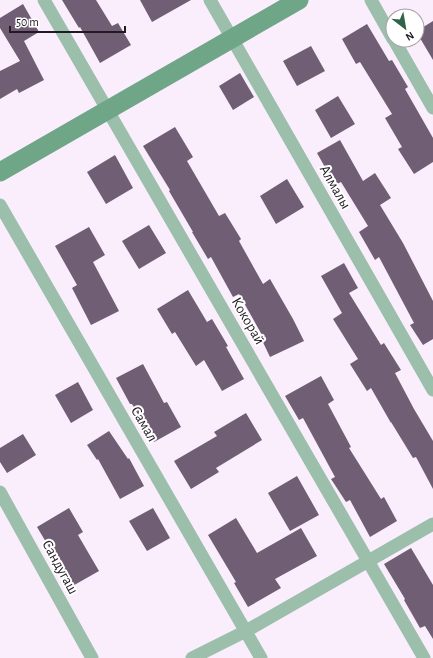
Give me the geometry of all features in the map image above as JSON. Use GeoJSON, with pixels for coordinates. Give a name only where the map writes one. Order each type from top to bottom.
{"type":"FeatureCollection","features":[{"type":"Feature","properties":{"kind":"street","name":"Кокорай"},"geometry":{"type":"LineString","coordinates":[[44,0],[424,658]]}},
{"type":"Feature","properties":{"kind":"street","name":"Алмалы"},"geometry":{"type":"LineString","coordinates":[[210,0],[433,390]]}},
{"type":"Feature","properties":{"kind":"street"},"geometry":{"type":"LineString","coordinates":[[0,172],[299,0]]}},
{"type":"Feature","properties":{"kind":"street"},"geometry":{"type":"LineString","coordinates":[[371,0],[385,25]]}},
{"type":"Feature","properties":{"kind":"street"},"geometry":{"type":"LineString","coordinates":[[398,48],[433,108]]}},
{"type":"Feature","properties":{"kind":"street","name":"Самал"},"geometry":{"type":"LineString","coordinates":[[0,206],[261,658]]}},
{"type":"Feature","properties":{"kind":"street","name":"Сандугаш"},"geometry":{"type":"LineString","coordinates":[[0,492],[92,658]]}},
{"type":"Feature","properties":{"kind":"street"},"geometry":{"type":"LineString","coordinates":[[192,658],[246,631],[433,524]]}},
{"type":"Feature","properties":{"kind":"building"},"geometry":{"type":"Polygon","coordinates":[[[62,0],[96,0],[112,26],[118,23],[131,45],[100,63],[80,27],[79,28],[62,0]]]}},
{"type":"Feature","properties":{"kind":"building"},"geometry":{"type":"Polygon","coordinates":[[[140,0],[191,0],[152,22],[140,0]]]}},
{"type":"Feature","properties":{"kind":"building"},"geometry":{"type":"Polygon","coordinates":[[[23,4],[39,32],[24,41],[44,80],[19,93],[17,89],[0,99],[0,71],[20,61],[0,28],[0,18],[23,4]]]}},
{"type":"Feature","properties":{"kind":"building"},"geometry":{"type":"Polygon","coordinates":[[[433,21],[433,60],[425,46],[425,26],[433,21]]]}},
{"type":"Feature","properties":{"kind":"building"},"geometry":{"type":"Polygon","coordinates":[[[367,24],[389,61],[392,60],[408,87],[405,89],[433,138],[433,162],[414,174],[398,149],[402,147],[385,118],[392,114],[360,62],[356,64],[342,39],[367,24]]]}},
{"type":"Feature","properties":{"kind":"building"},"geometry":{"type":"Polygon","coordinates":[[[311,46],[325,71],[297,86],[283,61],[311,46]]]}},
{"type":"Feature","properties":{"kind":"building"},"geometry":{"type":"Polygon","coordinates":[[[240,73],[254,97],[233,110],[219,86],[240,73]]]}},
{"type":"Feature","properties":{"kind":"building"},"geometry":{"type":"Polygon","coordinates":[[[338,96],[355,124],[331,138],[315,110],[338,96]]]}},
{"type":"Feature","properties":{"kind":"building"},"geometry":{"type":"Polygon","coordinates":[[[175,127],[193,157],[187,161],[219,216],[225,213],[241,239],[239,241],[263,284],[270,279],[304,341],[270,357],[260,336],[262,335],[239,294],[233,297],[211,257],[208,259],[169,191],[170,190],[143,146],[175,127]]]}},
{"type":"Feature","properties":{"kind":"building"},"geometry":{"type":"Polygon","coordinates":[[[340,140],[363,181],[375,173],[391,198],[380,205],[403,243],[433,301],[433,339],[423,345],[410,325],[414,323],[379,257],[375,260],[359,232],[368,226],[341,182],[335,185],[317,153],[340,140]]]}},
{"type":"Feature","properties":{"kind":"building"},"geometry":{"type":"Polygon","coordinates":[[[115,155],[133,188],[106,204],[87,172],[115,155]]]}},
{"type":"Feature","properties":{"kind":"building"},"geometry":{"type":"Polygon","coordinates":[[[287,179],[304,207],[276,224],[260,196],[287,179]]]}},
{"type":"Feature","properties":{"kind":"building"},"geometry":{"type":"Polygon","coordinates":[[[149,225],[166,253],[139,269],[122,241],[149,225]]]}},
{"type":"Feature","properties":{"kind":"building"},"geometry":{"type":"Polygon","coordinates":[[[89,227],[105,255],[93,262],[119,311],[91,325],[72,288],[77,285],[55,246],[89,227]]]}},
{"type":"Feature","properties":{"kind":"building"},"geometry":{"type":"Polygon","coordinates":[[[344,263],[358,288],[349,293],[381,345],[384,343],[401,370],[395,373],[433,441],[433,489],[416,457],[413,458],[371,388],[367,391],[350,364],[358,359],[333,319],[342,313],[321,276],[344,263]]]}},
{"type":"Feature","properties":{"kind":"building"},"geometry":{"type":"Polygon","coordinates":[[[188,290],[207,322],[212,319],[228,346],[226,347],[244,379],[222,391],[204,360],[196,366],[175,332],[172,334],[157,309],[188,290]]]}},
{"type":"Feature","properties":{"kind":"building"},"geometry":{"type":"Polygon","coordinates":[[[143,364],[164,403],[167,402],[181,427],[154,442],[132,404],[130,404],[116,378],[143,364]]]}},
{"type":"Feature","properties":{"kind":"building"},"geometry":{"type":"Polygon","coordinates":[[[321,376],[334,400],[328,404],[351,447],[349,448],[381,499],[384,497],[397,521],[370,537],[350,500],[346,502],[331,479],[335,477],[303,418],[299,420],[285,396],[321,376]]]}},
{"type":"Feature","properties":{"kind":"building"},"geometry":{"type":"Polygon","coordinates":[[[78,382],[93,410],[71,423],[55,395],[78,382]]]}},
{"type":"Feature","properties":{"kind":"building"},"geometry":{"type":"Polygon","coordinates":[[[246,413],[262,440],[216,468],[219,472],[191,489],[174,461],[217,436],[214,432],[246,413]]]}},
{"type":"Feature","properties":{"kind":"building"},"geometry":{"type":"Polygon","coordinates":[[[109,431],[128,459],[129,458],[144,486],[120,499],[98,459],[97,460],[87,445],[109,431]]]}},
{"type":"Feature","properties":{"kind":"building"},"geometry":{"type":"Polygon","coordinates":[[[23,434],[36,455],[7,473],[0,462],[0,448],[23,434]]]}},
{"type":"Feature","properties":{"kind":"building"},"geometry":{"type":"Polygon","coordinates":[[[297,476],[319,515],[290,531],[268,493],[297,476]]]}},
{"type":"Feature","properties":{"kind":"building"},"geometry":{"type":"Polygon","coordinates":[[[69,508],[83,532],[78,535],[99,571],[69,588],[57,566],[59,564],[37,527],[69,508]]]}},
{"type":"Feature","properties":{"kind":"building"},"geometry":{"type":"Polygon","coordinates":[[[153,508],[170,538],[147,551],[129,521],[153,508]]]}},
{"type":"Feature","properties":{"kind":"building"},"geometry":{"type":"Polygon","coordinates":[[[236,518],[257,553],[301,528],[317,556],[275,579],[281,588],[248,607],[234,583],[236,582],[208,535],[236,518]]]}},
{"type":"Feature","properties":{"kind":"building"},"geometry":{"type":"Polygon","coordinates":[[[411,548],[433,585],[433,639],[425,626],[420,628],[384,564],[411,548]]]}}]}
